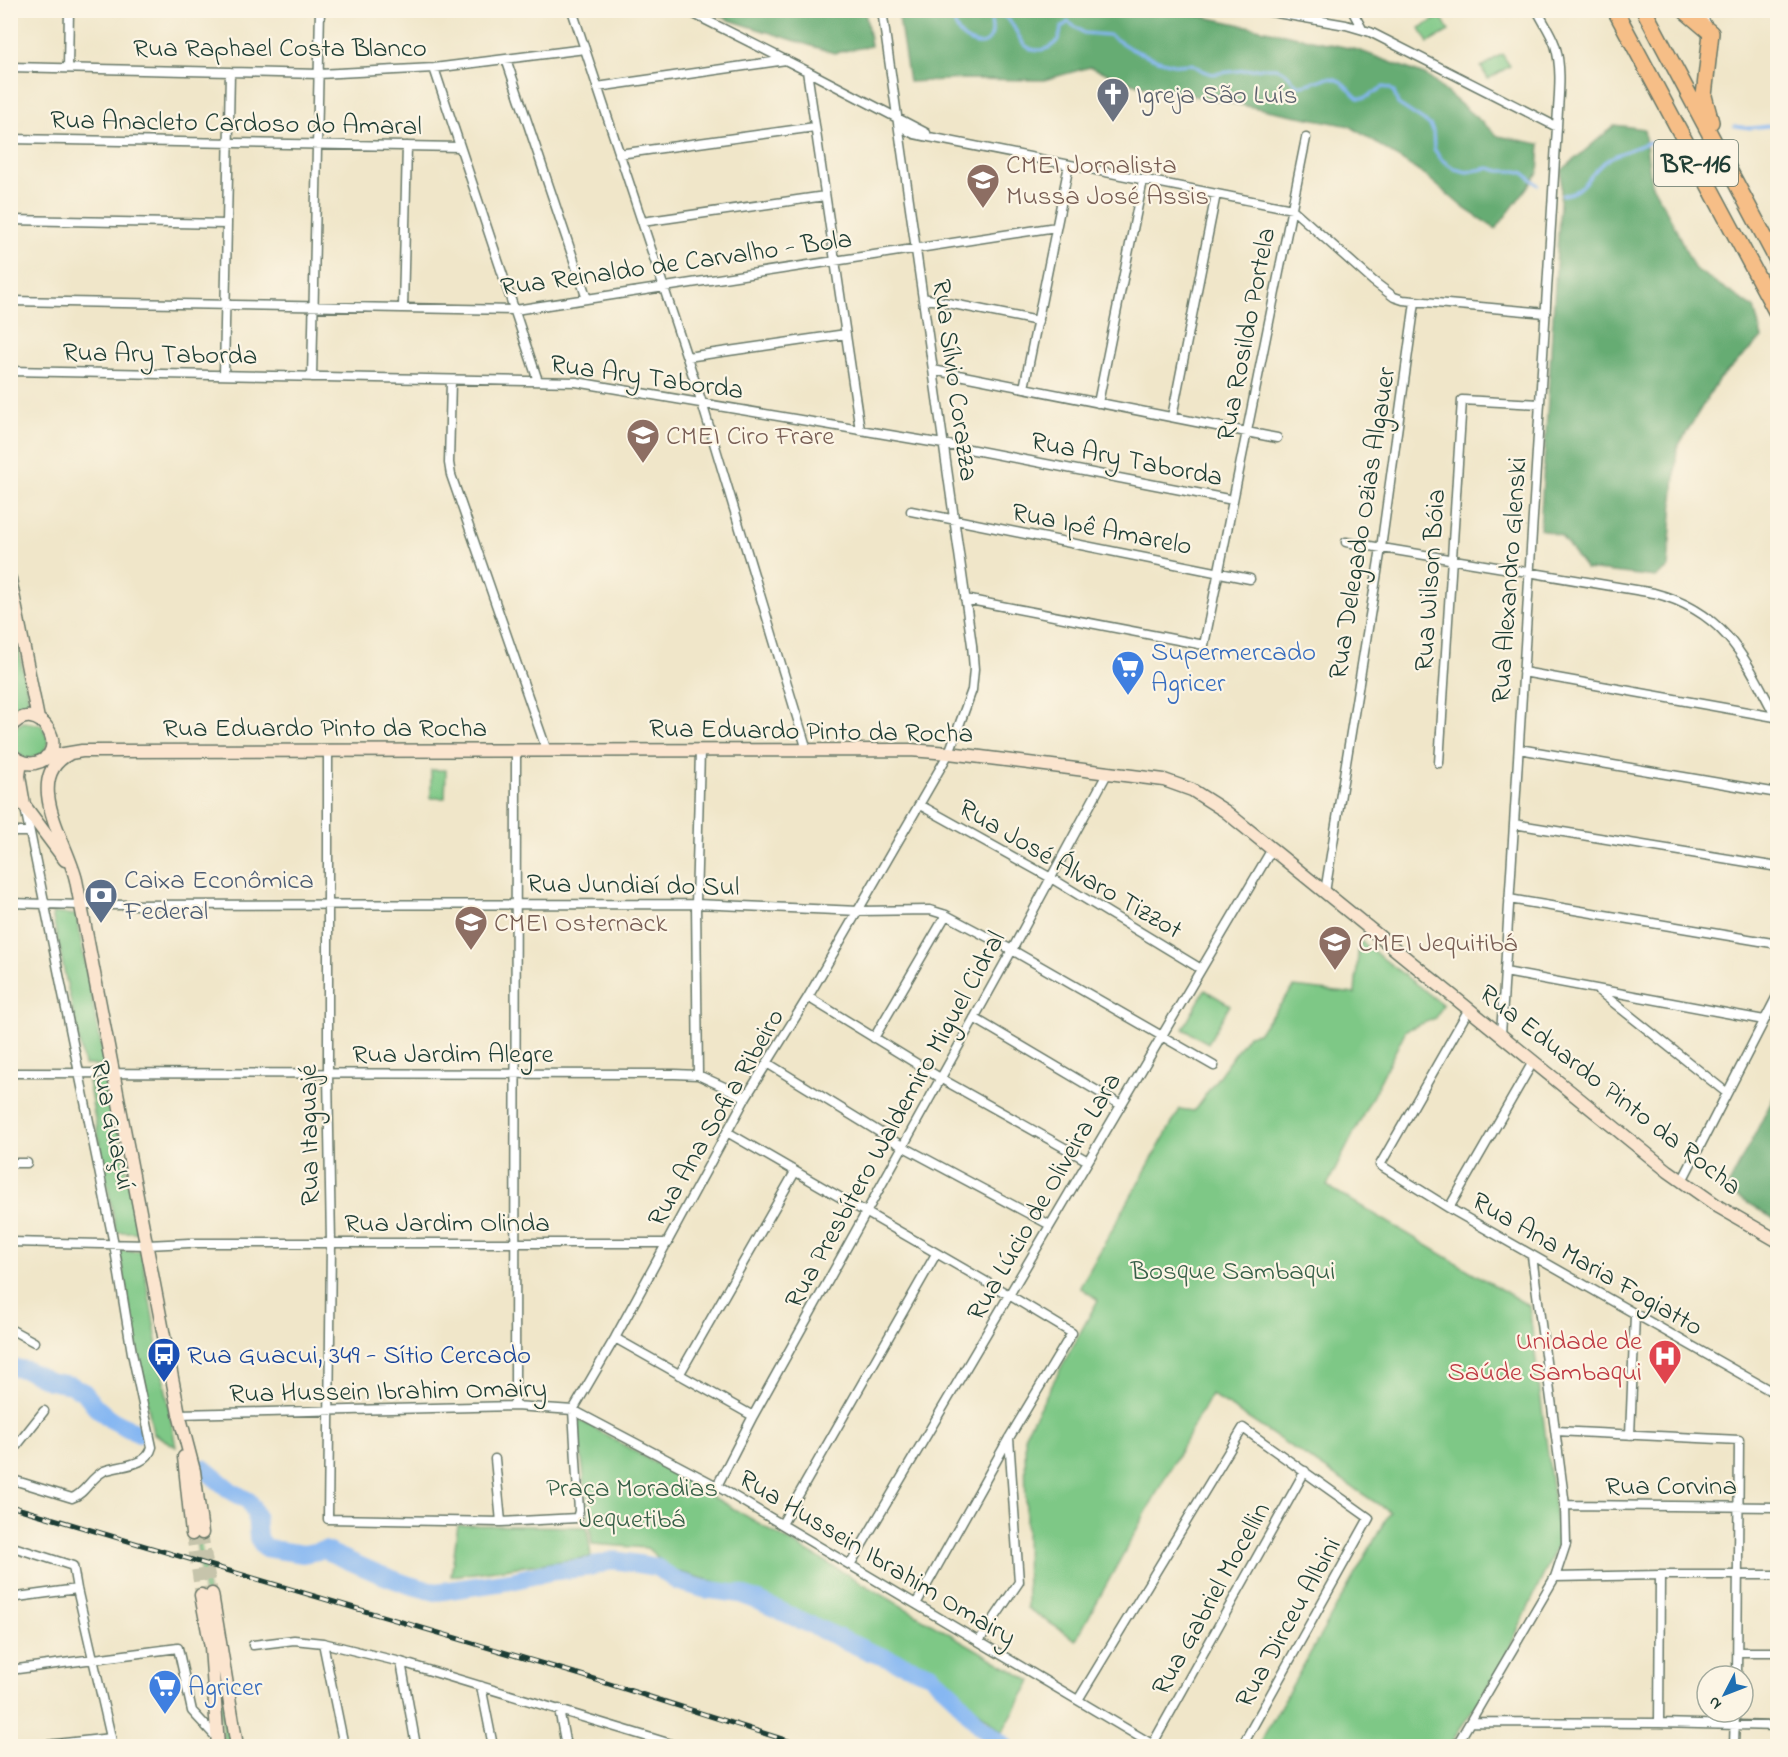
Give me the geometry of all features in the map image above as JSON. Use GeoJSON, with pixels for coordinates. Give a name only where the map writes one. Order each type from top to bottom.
{"type":"FeatureCollection","features":[{"type":"Feature","properties":{"kind":"highway","name":"BR-116"},"geometry":{"type":"LineString","coordinates":[[1615,10],[1778,315]]}},
{"type":"Feature","properties":{"kind":"highway","name":"BR-116"},"geometry":{"type":"LineString","coordinates":[[1644,10],[1778,262]]}},
{"type":"Feature","properties":{"kind":"highway"},"geometry":{"type":"LineString","coordinates":[[1684,10],[1711,33],[1704,96],[1707,112],[1730,173]]}},
{"type":"Feature","properties":{"kind":"main road"},"geometry":{"type":"LineString","coordinates":[[10,579],[38,719],[24,718],[10,728]]}},
{"type":"Feature","properties":{"kind":"main road","name":"Rua Eduardo Pinto da Rocha"},"geometry":{"type":"LineString","coordinates":[[38,719],[49,728],[52,735],[77,752]]}},
{"type":"Feature","properties":{"kind":"main road"},"geometry":{"type":"LineString","coordinates":[[43,759],[51,750],[52,735]]}},
{"type":"Feature","properties":{"kind":"main road","name":"Rua Eduardo Pinto da Rocha"},"geometry":{"type":"LineString","coordinates":[[14,757],[34,763],[77,752],[910,750],[1164,780],[1192,790],[1215,803],[1682,1181],[1726,1211],[1778,1240]]}},
{"type":"Feature","properties":{"kind":"main road"},"geometry":{"type":"LineString","coordinates":[[49,776],[58,761],[77,752]]}},
{"type":"Feature","properties":{"kind":"main road","name":"Rua Guaçuí"},"geometry":{"type":"LineString","coordinates":[[14,757],[24,805],[74,873]]}},
{"type":"Feature","properties":{"kind":"main road","name":"Rua Guaçuí"},"geometry":{"type":"LineString","coordinates":[[43,759],[49,776],[47,787],[53,817],[74,873],[81,905],[179,1414],[196,1484],[197,1534]]}},
{"type":"Feature","properties":{"kind":"main road"},"geometry":{"type":"LineString","coordinates":[[24,805],[38,818],[53,817]]}},
{"type":"Feature","properties":{"kind":"main road"},"geometry":{"type":"LineString","coordinates":[[218,1742],[206,1594],[237,1746]]}},
{"type":"Feature","properties":{"kind":"street"},"geometry":{"type":"LineString","coordinates":[[68,68],[69,10]]}},
{"type":"Feature","properties":{"kind":"street"},"geometry":{"type":"LineString","coordinates":[[312,377],[320,10]]}},
{"type":"Feature","properties":{"kind":"street"},"geometry":{"type":"LineString","coordinates":[[572,10],[702,403],[807,750]]}},
{"type":"Feature","properties":{"kind":"street"},"geometry":{"type":"LineString","coordinates":[[686,10],[937,138],[1292,209],[1384,291],[1394,297],[1415,302],[1546,313]]}},
{"type":"Feature","properties":{"kind":"street","name":"Rua Sílvio Corazza"},"geometry":{"type":"LineString","coordinates":[[882,10],[973,657],[973,680],[969,701],[950,753]]}},
{"type":"Feature","properties":{"kind":"street"},"geometry":{"type":"LineString","coordinates":[[1259,10],[1362,29],[1557,127]]}},
{"type":"Feature","properties":{"kind":"street"},"geometry":{"type":"LineString","coordinates":[[1352,10],[1362,29]]}},
{"type":"Feature","properties":{"kind":"street","name":"Rua Alexandro Glenski"},"geometry":{"type":"LineString","coordinates":[[1501,1035],[1557,127],[1557,54],[1551,35],[1537,10]]}},
{"type":"Feature","properties":{"kind":"street"},"geometry":{"type":"LineString","coordinates":[[1699,10],[1711,33]]}},
{"type":"Feature","properties":{"kind":"street","name":"Rua Raphael Costa Blanco"},"geometry":{"type":"LineString","coordinates":[[10,67],[319,74],[434,68],[585,50]]}},
{"type":"Feature","properties":{"kind":"street"},"geometry":{"type":"LineString","coordinates":[[506,59],[587,299]]}},
{"type":"Feature","properties":{"kind":"street"},"geometry":{"type":"LineString","coordinates":[[597,87],[787,60]]}},
{"type":"Feature","properties":{"kind":"street"},"geometry":{"type":"LineString","coordinates":[[434,68],[538,381]]}},
{"type":"Feature","properties":{"kind":"street"},"geometry":{"type":"LineString","coordinates":[[807,70],[860,430]]}},
{"type":"Feature","properties":{"kind":"street"},"geometry":{"type":"LineString","coordinates":[[224,375],[230,72]]}},
{"type":"Feature","properties":{"kind":"street"},"geometry":{"type":"LineString","coordinates":[[619,154],[815,127]]}},
{"type":"Feature","properties":{"kind":"street","name":"Rua Rosildo Portela"},"geometry":{"type":"LineString","coordinates":[[965,599],[1204,645],[1306,138]]}},
{"type":"Feature","properties":{"kind":"street","name":"Rua Anacleto Cardoso do Amaral"},"geometry":{"type":"LineString","coordinates":[[10,139],[460,147]]}},
{"type":"Feature","properties":{"kind":"street"},"geometry":{"type":"LineString","coordinates":[[403,308],[407,146]]}},
{"type":"Feature","properties":{"kind":"street"},"geometry":{"type":"LineString","coordinates":[[1024,388],[1069,165]]}},
{"type":"Feature","properties":{"kind":"street"},"geometry":{"type":"LineString","coordinates":[[1098,403],[1143,180]]}},
{"type":"Feature","properties":{"kind":"street"},"geometry":{"type":"LineString","coordinates":[[1172,417],[1216,194]]}},
{"type":"Feature","properties":{"kind":"street"},"geometry":{"type":"LineString","coordinates":[[642,222],[825,196]]}},
{"type":"Feature","properties":{"kind":"street"},"geometry":{"type":"LineString","coordinates":[[10,220],[227,224]]}},
{"type":"Feature","properties":{"kind":"street","name":"Rua Reinaldo de Carvalho - Bola"},"geometry":{"type":"LineString","coordinates":[[10,301],[515,310],[1056,227]]}},
{"type":"Feature","properties":{"kind":"street"},"geometry":{"type":"LineString","coordinates":[[923,298],[1038,321]]}},
{"type":"Feature","properties":{"kind":"street","name":"Rua Delegado Ozias Algauer"},"geometry":{"type":"LineString","coordinates":[[1325,892],[1381,548],[1415,302]]}},
{"type":"Feature","properties":{"kind":"street"},"geometry":{"type":"LineString","coordinates":[[687,357],[846,334]]}},
{"type":"Feature","properties":{"kind":"street"},"geometry":{"type":"LineString","coordinates":[[933,370],[1277,438]]}},
{"type":"Feature","properties":{"kind":"street","name":"Rua Ary Taborda"},"geometry":{"type":"LineString","coordinates":[[10,371],[576,382],[943,444],[1233,500]]}},
{"type":"Feature","properties":{"kind":"street"},"geometry":{"type":"LineString","coordinates":[[451,380],[449,463],[451,475],[547,751]]}},
{"type":"Feature","properties":{"kind":"street","name":"Rua Wilson Bóia"},"geometry":{"type":"LineString","coordinates":[[1439,763],[1462,400],[1540,404]]}},
{"type":"Feature","properties":{"kind":"street","name":"Rua Ipê Amarelo"},"geometry":{"type":"LineString","coordinates":[[911,511],[1250,579]]}},
{"type":"Feature","properties":{"kind":"street"},"geometry":{"type":"LineString","coordinates":[[1346,542],[1654,593],[1682,601],[1696,608],[1721,628],[1739,650],[1776,719]]}},
{"type":"Feature","properties":{"kind":"street"},"geometry":{"type":"LineString","coordinates":[[1523,672],[1776,719]]}},
{"type":"Feature","properties":{"kind":"street"},"geometry":{"type":"LineString","coordinates":[[1519,748],[1778,793]]}},
{"type":"Feature","properties":{"kind":"street"},"geometry":{"type":"LineString","coordinates":[[698,1075],[696,904],[700,750]]}},
{"type":"Feature","properties":{"kind":"street","name":"Rua Itaguajé"},"geometry":{"type":"LineString","coordinates":[[328,751],[330,904],[328,1074],[331,1243],[328,1519],[501,1522]]}},
{"type":"Feature","properties":{"kind":"street"},"geometry":{"type":"LineString","coordinates":[[515,1406],[516,751]]}},
{"type":"Feature","properties":{"kind":"street","name":"Rua Ana Sofia Ribeiro"},"geometry":{"type":"LineString","coordinates":[[573,1410],[615,1338],[746,1097],[859,911],[950,753]]}},
{"type":"Feature","properties":{"kind":"street","name":"Rua Presbítero Waldemiro Miguel Cidral"},"geometry":{"type":"LineString","coordinates":[[717,1486],[753,1416],[1012,950],[1108,772]]}},
{"type":"Feature","properties":{"kind":"street","name":"Rua Guaçuí"},"geometry":{"type":"LineString","coordinates":[[10,1479],[68,1498],[76,1497],[99,1474],[138,1462],[150,1455],[152,1443],[132,1353],[114,1244],[24,805]]}},
{"type":"Feature","properties":{"kind":"street","name":"Rua José Álvaro Tizzot"},"geometry":{"type":"LineString","coordinates":[[920,805],[1051,878],[1201,969]]}},
{"type":"Feature","properties":{"kind":"street"},"geometry":{"type":"LineString","coordinates":[[1514,824],[1778,867]]}},
{"type":"Feature","properties":{"kind":"street"},"geometry":{"type":"LineString","coordinates":[[10,832],[29,832]]}},
{"type":"Feature","properties":{"kind":"street","name":"Rua Lúcio de Oliveira Lara"},"geometry":{"type":"LineString","coordinates":[[850,1565],[1272,849]]}},
{"type":"Feature","properties":{"kind":"street"},"geometry":{"type":"LineString","coordinates":[[1509,898],[1778,944]]}},
{"type":"Feature","properties":{"kind":"street","name":"Rua Jundiaí do Sul"},"geometry":{"type":"LineString","coordinates":[[10,903],[81,905],[696,904],[859,911],[930,910],[946,915],[1012,950],[1214,1066]]}},
{"type":"Feature","properties":{"kind":"street"},"geometry":{"type":"LineString","coordinates":[[874,1038],[946,915]]}},
{"type":"Feature","properties":{"kind":"street"},"geometry":{"type":"LineString","coordinates":[[1505,972],[1764,1020]]}},
{"type":"Feature","properties":{"kind":"street"},"geometry":{"type":"LineString","coordinates":[[1596,989],[1727,1093]]}},
{"type":"Feature","properties":{"kind":"street"},"geometry":{"type":"LineString","coordinates":[[1682,1181],[1778,994]]}},
{"type":"Feature","properties":{"kind":"street"},"geometry":{"type":"LineString","coordinates":[[808,997],[940,1078],[1088,1161]]}},
{"type":"Feature","properties":{"kind":"street","name":"Rua Ana Maria Fogiatto"},"geometry":{"type":"LineString","coordinates":[[1469,1009],[1380,1165],[1532,1256],[1778,1395]]}},
{"type":"Feature","properties":{"kind":"street"},"geometry":{"type":"LineString","coordinates":[[974,1018],[1121,1105]]}},
{"type":"Feature","properties":{"kind":"street"},"geometry":{"type":"LineString","coordinates":[[1449,1208],[1533,1062]]}},
{"type":"Feature","properties":{"kind":"street"},"geometry":{"type":"LineString","coordinates":[[767,1063],[902,1146],[1050,1225]]}},
{"type":"Feature","properties":{"kind":"street","name":"Rua Jardim Alegre"},"geometry":{"type":"LineString","coordinates":[[10,1073],[698,1075],[746,1097]]}},
{"type":"Feature","properties":{"kind":"street"},"geometry":{"type":"LineString","coordinates":[[727,1132],[1072,1333],[916,1604]]}},
{"type":"Feature","properties":{"kind":"street"},"geometry":{"type":"LineString","coordinates":[[10,1163],[27,1163]]}},
{"type":"Feature","properties":{"kind":"street"},"geometry":{"type":"LineString","coordinates":[[679,1375],[795,1172]]}},
{"type":"Feature","properties":{"kind":"street","name":"Rua Jardim Olinda"},"geometry":{"type":"LineString","coordinates":[[10,1242],[147,1245],[180,1243],[668,1242]]}},
{"type":"Feature","properties":{"kind":"street"},"geometry":{"type":"LineString","coordinates":[[782,1524],[936,1254]]}},
{"type":"Feature","properties":{"kind":"street"},"geometry":{"type":"LineString","coordinates":[[1456,1746],[1556,1577],[1566,1544],[1565,1505],[1532,1256]]}},
{"type":"Feature","properties":{"kind":"street"},"geometry":{"type":"LineString","coordinates":[[1630,1435],[1635,1315]]}},
{"type":"Feature","properties":{"kind":"street"},"geometry":{"type":"LineString","coordinates":[[10,1329],[34,1342]]}},
{"type":"Feature","properties":{"kind":"street"},"geometry":{"type":"LineString","coordinates":[[615,1338],[753,1416]]}},
{"type":"Feature","properties":{"kind":"street","name":"Rua Hussein Ibrahim Omairy"},"geometry":{"type":"LineString","coordinates":[[179,1414],[515,1406],[573,1410],[717,1486],[1154,1746]]}},
{"type":"Feature","properties":{"kind":"street"},"geometry":{"type":"LineString","coordinates":[[495,1459],[501,1522],[577,1518],[579,1510],[573,1410]]}},
{"type":"Feature","properties":{"kind":"street"},"geometry":{"type":"LineString","coordinates":[[10,1454],[44,1411]]}},
{"type":"Feature","properties":{"kind":"street"},"geometry":{"type":"LineString","coordinates":[[1078,1700],[1243,1428],[1305,1471]]}},
{"type":"Feature","properties":{"kind":"street"},"geometry":{"type":"LineString","coordinates":[[1556,1431],[1739,1440],[1738,1664]]}},
{"type":"Feature","properties":{"kind":"street"},"geometry":{"type":"LineString","coordinates":[[979,1641],[1019,1582],[1010,1438]]}},
{"type":"Feature","properties":{"kind":"street","name":"Rua Dirceu Albini"},"geometry":{"type":"LineString","coordinates":[[1242,1746],[1369,1518],[1305,1471]]}},
{"type":"Feature","properties":{"kind":"street","name":"Rua Gabriel Mocellin"},"geometry":{"type":"LineString","coordinates":[[1154,1746],[1305,1471]]}},
{"type":"Feature","properties":{"kind":"street","name":"Rua Corvina"},"geometry":{"type":"LineString","coordinates":[[1565,1505],[1778,1507]]}},
{"type":"Feature","properties":{"kind":"street"},"geometry":{"type":"LineString","coordinates":[[10,1546],[73,1566],[112,1742],[37,1746]]}},
{"type":"Feature","properties":{"kind":"street"},"geometry":{"type":"LineString","coordinates":[[1659,1723],[1660,1575]]}},
{"type":"Feature","properties":{"kind":"street"},"geometry":{"type":"LineString","coordinates":[[1556,1577],[1778,1575]]}},
{"type":"Feature","properties":{"kind":"street"},"geometry":{"type":"LineString","coordinates":[[10,1598],[77,1589]]}},
{"type":"Feature","properties":{"kind":"street"},"geometry":{"type":"LineString","coordinates":[[253,1645],[294,1640],[323,1642],[401,1662],[559,1709],[657,1742],[678,1746]]}},
{"type":"Feature","properties":{"kind":"street"},"geometry":{"type":"LineString","coordinates":[[323,1642],[344,1746]]}},
{"type":"Feature","properties":{"kind":"street"},"geometry":{"type":"LineString","coordinates":[[10,1670],[93,1661],[178,1648],[192,1711],[218,1742]]}},
{"type":"Feature","properties":{"kind":"street"},"geometry":{"type":"LineString","coordinates":[[1738,1652],[1778,1652]]}},
{"type":"Feature","properties":{"kind":"street"},"geometry":{"type":"LineString","coordinates":[[401,1662],[416,1746]]}},
{"type":"Feature","properties":{"kind":"street"},"geometry":{"type":"LineString","coordinates":[[481,1686],[493,1746]]}},
{"type":"Feature","properties":{"kind":"street"},"geometry":{"type":"LineString","coordinates":[[559,1709],[566,1746]]}},
{"type":"Feature","properties":{"kind":"street"},"geometry":{"type":"LineString","coordinates":[[1471,1722],[1778,1726]]}},
{"type":"Feature","properties":{"kind":"street"},"geometry":{"type":"LineString","coordinates":[[1734,1746],[1735,1726]]}},
{"type":"Feature","properties":{"kind":"green space"},"geometry":{"type":"Polygon","coordinates":[[[711,11],[865,11],[871,46],[834,53],[729,20],[711,11]]]}},
{"type":"Feature","properties":{"kind":"green space"},"geometry":{"type":"Polygon","coordinates":[[[898,11],[1177,11],[1358,50],[1427,76],[1498,136],[1540,144],[1538,173],[1496,229],[1465,209],[1426,176],[1350,126],[1138,85],[1090,67],[1044,80],[964,79],[909,82],[898,11]]]}},
{"type":"Feature","properties":{"kind":"green space"},"geometry":{"type":"Polygon","coordinates":[[[1441,16],[1449,31],[1428,43],[1420,28],[1441,16]]]}},
{"type":"Feature","properties":{"kind":"green space"},"geometry":{"type":"Polygon","coordinates":[[[1502,54],[1510,66],[1488,79],[1481,67],[1502,54]]]}},
{"type":"Feature","properties":{"kind":"green space"},"geometry":{"type":"Polygon","coordinates":[[[1615,125],[1644,129],[1651,183],[1694,268],[1754,308],[1762,338],[1718,380],[1677,448],[1668,568],[1656,577],[1586,569],[1561,536],[1540,529],[1562,170],[1615,125]]]}},
{"type":"Feature","properties":{"kind":"green space"},"geometry":{"type":"Polygon","coordinates":[[[10,607],[31,711],[11,718],[10,718],[10,607]]]}},
{"type":"Feature","properties":{"kind":"green space"},"geometry":{"type":"Polygon","coordinates":[[[23,722],[42,725],[49,742],[43,754],[26,760],[10,746],[13,729],[23,722]]]}},
{"type":"Feature","properties":{"kind":"green space"},"geometry":{"type":"Polygon","coordinates":[[[431,770],[446,770],[445,798],[431,798],[431,770]]]}},
{"type":"Feature","properties":{"kind":"green space"},"geometry":{"type":"Polygon","coordinates":[[[52,913],[76,915],[105,1066],[84,1065],[52,913]]]}},
{"type":"Feature","properties":{"kind":"green space","name":"Bosque Sambaqui"},"geometry":{"type":"Polygon","coordinates":[[[1359,940],[1443,1005],[1436,1018],[1406,1030],[1327,1186],[1529,1306],[1559,1542],[1501,1666],[1449,1746],[1258,1746],[1390,1512],[1211,1394],[1076,1640],[1027,1608],[1025,1434],[1098,1300],[1080,1287],[1180,1109],[1194,1111],[1248,1035],[1258,1033],[1294,987],[1355,994],[1359,940]]]}},
{"type":"Feature","properties":{"kind":"green space"},"geometry":{"type":"Polygon","coordinates":[[[1205,990],[1230,1005],[1208,1043],[1183,1029],[1205,990]]]}},
{"type":"Feature","properties":{"kind":"green space"},"geometry":{"type":"Polygon","coordinates":[[[109,1080],[138,1232],[116,1232],[88,1081],[109,1080]]]}},
{"type":"Feature","properties":{"kind":"green space"},"geometry":{"type":"Polygon","coordinates":[[[1777,1091],[1777,1221],[1726,1190],[1777,1091]]]}},
{"type":"Feature","properties":{"kind":"green space"},"geometry":{"type":"Polygon","coordinates":[[[119,1250],[141,1251],[176,1447],[153,1433],[119,1250]]]}},
{"type":"Feature","properties":{"kind":"green space","name":"Praça Moradias Jequetibá"},"geometry":{"type":"Polygon","coordinates":[[[577,1418],[1031,1681],[1002,1732],[932,1669],[868,1645],[745,1590],[672,1570],[647,1548],[592,1544],[577,1418]]]}},
{"type":"Feature","properties":{"kind":"green space"},"geometry":{"type":"Polygon","coordinates":[[[189,1480],[191,1480],[232,1746],[224,1746],[213,1639],[201,1579],[189,1480]]]}},
{"type":"Feature","properties":{"kind":"green space"},"geometry":{"type":"Polygon","coordinates":[[[458,1525],[587,1527],[591,1557],[451,1576],[458,1525]]]}},
{"type":"Feature","properties":{"kind":"waterway"},"geometry":{"type":"LineString","coordinates":[[949,10],[959,33],[975,44],[988,41],[992,34],[992,17],[997,15],[1010,21],[1025,45],[1036,50],[1047,49],[1055,43],[1061,28],[1068,22],[1084,33],[1109,35],[1131,49],[1158,60],[1177,65],[1192,64],[1212,74],[1277,68],[1286,73],[1297,85],[1328,78],[1340,81],[1358,98],[1365,98],[1383,87],[1389,88],[1394,92],[1398,104],[1430,125],[1433,131],[1434,149],[1442,160],[1455,169],[1467,172],[1489,168],[1500,171],[1517,171],[1524,173],[1538,185]]}},
{"type":"Feature","properties":{"kind":"waterway"},"geometry":{"type":"LineString","coordinates":[[1734,126],[1750,128],[1778,125]]}},
{"type":"Feature","properties":{"kind":"waterway"},"geometry":{"type":"LineString","coordinates":[[1562,195],[1570,194],[1582,186],[1610,158],[1650,142]]}},
{"type":"Feature","properties":{"kind":"waterway"},"geometry":{"type":"LineString","coordinates":[[10,1367],[27,1370],[49,1381],[71,1385],[84,1392],[110,1419],[139,1434]]}},
{"type":"Feature","properties":{"kind":"waterway"},"geometry":{"type":"LineString","coordinates":[[203,1468],[231,1491],[249,1501],[256,1515],[258,1538],[265,1548],[303,1554],[324,1550],[379,1574],[436,1592],[590,1567],[614,1560],[656,1567],[677,1581],[704,1589],[740,1594],[870,1652],[930,1674],[955,1697],[980,1726],[1005,1746]]}},
{"type":"Feature","properties":{"kind":"tunnel"},"geometry":{"type":"LineString","coordinates":[[202,1533],[212,1594]]}},
{"type":"Feature","properties":{"kind":"tunnel"},"geometry":{"type":"LineString","coordinates":[[192,1534],[201,1595]]}},
{"type":"Feature","properties":{"kind":"railway"},"geometry":{"type":"LineString","coordinates":[[10,1506],[581,1675],[804,1746]]}},
{"type":"Feature","properties":{"kind":"place","name":"Igreja São Luís"},"geometry":{"type":"Point","coordinates":[1113,123]}},
{"type":"Feature","properties":{"kind":"place","name":"CMEI Jornalista Mussa José Assis"},"geometry":{"type":"Point","coordinates":[983,209]}},
{"type":"Feature","properties":{"kind":"place","name":"CMEI Ciro Frare"},"geometry":{"type":"Point","coordinates":[643,464]}},
{"type":"Feature","properties":{"kind":"place","name":"Supermercado Agricer"},"geometry":{"type":"Point","coordinates":[1128,696]}},
{"type":"Feature","properties":{"kind":"place","name":"Caixa Econômica Federal"},"geometry":{"type":"Point","coordinates":[101,924]}},
{"type":"Feature","properties":{"kind":"place","name":"CMEI Osternack"},"geometry":{"type":"Point","coordinates":[471,951]}},
{"type":"Feature","properties":{"kind":"place","name":"CMEI Jequitibá"},"geometry":{"type":"Point","coordinates":[1335,971]}},
{"type":"Feature","properties":{"kind":"place","name":"Rua Guacui, 349 - Sítio Cercado"},"geometry":{"type":"Point","coordinates":[164,1383]}},
{"type":"Feature","properties":{"kind":"place","name":"Unidade de Saúde Sambaqui"},"geometry":{"type":"Point","coordinates":[1665,1385]}},
{"type":"Feature","properties":{"kind":"place","name":"Agricer"},"geometry":{"type":"Point","coordinates":[165,1715]}}]}
